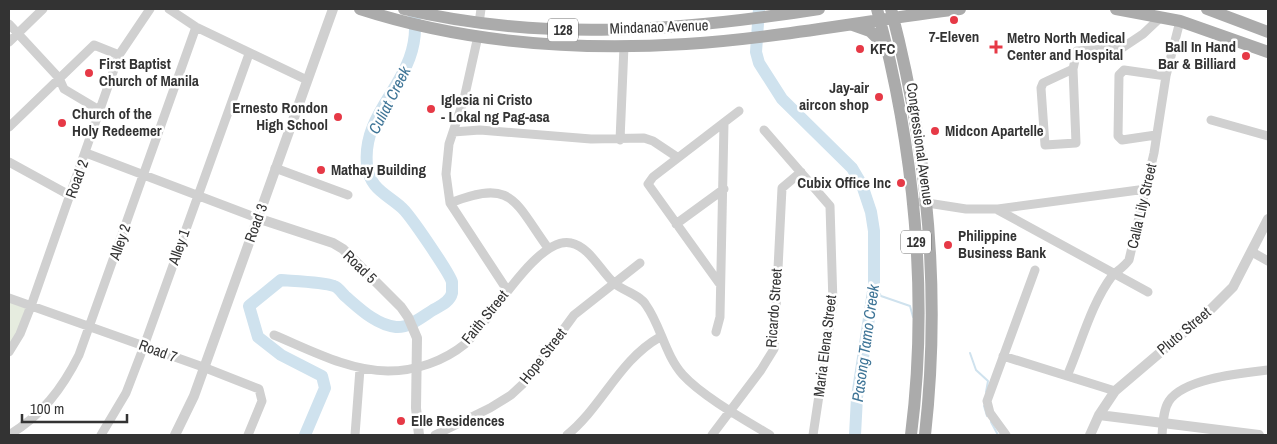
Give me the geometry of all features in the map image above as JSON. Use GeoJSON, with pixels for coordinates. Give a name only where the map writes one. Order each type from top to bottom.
{"type":"FeatureCollection","features":[{"type":"Feature","properties":{"kind":"main road","name":"Mindanao Avenue"},"geometry":{"type":"LineString","coordinates":[[360,9],[396,20],[479,23],[568,30],[658,30],[749,20],[819,9]]}},
{"type":"Feature","properties":{"kind":"main road","name":"Mindanao Avenue"},"geometry":{"type":"LineString","coordinates":[[404,9],[427,21],[478,36],[536,43],[624,46],[657,46],[747,38],[845,24],[879,14],[930,13],[960,9]]}},
{"type":"Feature","properties":{"kind":"main road"},"geometry":{"type":"LineString","coordinates":[[1116,9],[1206,28],[1268,52]]}},
{"type":"Feature","properties":{"kind":"main road"},"geometry":{"type":"LineString","coordinates":[[1206,28],[1209,10],[1268,32]]}},
{"type":"Feature","properties":{"kind":"main road","name":"Congressional Avenue"},"geometry":{"type":"LineString","coordinates":[[893,13],[917,131],[919,202],[917,325],[911,435]]}},
{"type":"Feature","properties":{"kind":"main road"},"geometry":{"type":"LineString","coordinates":[[902,52],[903,36],[908,26],[916,18],[930,13]]}},
{"type":"Feature","properties":{"kind":"main road","name":"Congressional Avenue"},"geometry":{"type":"LineString","coordinates":[[879,14],[919,202],[930,304],[925,435]]}},
{"type":"Feature","properties":{"kind":"main road"},"geometry":{"type":"LineString","coordinates":[[845,24],[870,31],[880,39],[888,51]]}},
{"type":"Feature","properties":{"kind":"main road"},"geometry":{"type":"LineString","coordinates":[[657,46],[658,30]]}},
{"type":"Feature","properties":{"kind":"street"},"geometry":{"type":"LineString","coordinates":[[9,42],[43,9]]}},
{"type":"Feature","properties":{"kind":"street","name":"Road 2"},"geometry":{"type":"LineString","coordinates":[[9,352],[20,334],[31,306],[101,111],[119,55],[150,9]]}},
{"type":"Feature","properties":{"kind":"street"},"geometry":{"type":"LineString","coordinates":[[169,9],[196,27],[249,54],[307,80]]}},
{"type":"Feature","properties":{"kind":"street","name":"Road 3"},"geometry":{"type":"LineString","coordinates":[[175,435],[194,396],[334,9]]}},
{"type":"Feature","properties":{"kind":"street"},"geometry":{"type":"LineString","coordinates":[[479,23],[481,9]]}},
{"type":"Feature","properties":{"kind":"street"},"geometry":{"type":"LineString","coordinates":[[1073,69],[1043,83],[1041,88],[1045,145],[1076,144],[1073,69],[1077,51],[1122,48],[1161,17]]}},
{"type":"Feature","properties":{"kind":"street","name":"Calla Lily Street"},"geometry":{"type":"LineString","coordinates":[[1067,376],[1100,296],[1113,275],[1122,270],[1129,260],[1146,189],[1166,76],[1180,21]]}},
{"type":"Feature","properties":{"kind":"street"},"geometry":{"type":"LineString","coordinates":[[9,24],[59,78],[64,90],[101,111]]}},
{"type":"Feature","properties":{"kind":"street","name":"Alley 2"},"geometry":{"type":"LineString","coordinates":[[9,435],[25,426],[47,406],[65,382],[90,327],[196,27]]}},
{"type":"Feature","properties":{"kind":"street"},"geometry":{"type":"LineString","coordinates":[[478,36],[464,99],[452,132],[446,159],[450,202],[507,290]]}},
{"type":"Feature","properties":{"kind":"street"},"geometry":{"type":"LineString","coordinates":[[9,127],[94,44],[119,55]]}},
{"type":"Feature","properties":{"kind":"street"},"geometry":{"type":"LineString","coordinates":[[620,140],[624,46]]}},
{"type":"Feature","properties":{"kind":"street","name":"Alley 1"},"geometry":{"type":"LineString","coordinates":[[101,435],[126,393],[249,54]]}},
{"type":"Feature","properties":{"kind":"street"},"geometry":{"type":"LineString","coordinates":[[1156,135],[1122,140],[1118,136],[1119,75],[1124,70],[1166,76]]}},
{"type":"Feature","properties":{"kind":"street"},"geometry":{"type":"LineString","coordinates":[[719,283],[648,184],[649,180],[677,157],[739,111]]}},
{"type":"Feature","properties":{"kind":"street"},"geometry":{"type":"LineString","coordinates":[[1210,120],[1268,136]]}},
{"type":"Feature","properties":{"kind":"street"},"geometry":{"type":"LineString","coordinates":[[716,332],[720,317],[719,283],[724,189],[724,122]]}},
{"type":"Feature","properties":{"kind":"street"},"geometry":{"type":"LineString","coordinates":[[452,132],[480,130],[620,140],[644,138],[653,141],[677,157]]}},
{"type":"Feature","properties":{"kind":"street","name":"Maria Elena Street"},"geometry":{"type":"LineString","coordinates":[[764,130],[830,206],[833,303],[813,435]]}},
{"type":"Feature","properties":{"kind":"street"},"geometry":{"type":"LineString","coordinates":[[86,153],[257,218]]}},
{"type":"Feature","properties":{"kind":"street"},"geometry":{"type":"LineString","coordinates":[[9,162],[71,196]]}},
{"type":"Feature","properties":{"kind":"street"},"geometry":{"type":"LineString","coordinates":[[275,168],[348,195]]}},
{"type":"Feature","properties":{"kind":"street","name":"Ricardo Street"},"geometry":{"type":"LineString","coordinates":[[712,435],[761,370],[774,349],[782,188],[801,172]]}},
{"type":"Feature","properties":{"kind":"street"},"geometry":{"type":"LineString","coordinates":[[676,224],[724,189]]}},
{"type":"Feature","properties":{"kind":"street"},"geometry":{"type":"LineString","coordinates":[[919,202],[966,209],[998,210],[1146,189]]}},
{"type":"Feature","properties":{"kind":"street"},"geometry":{"type":"LineString","coordinates":[[450,202],[472,195],[492,192],[511,197],[548,248],[558,244],[572,243],[583,249],[614,283],[646,303],[660,337],[684,376],[731,411],[770,435]]}},
{"type":"Feature","properties":{"kind":"street"},"geometry":{"type":"LineString","coordinates":[[998,210],[1113,275],[1148,292]]}},
{"type":"Feature","properties":{"kind":"street","name":"Road 5"},"geometry":{"type":"LineString","coordinates":[[257,218],[333,243],[343,249],[408,317],[415,331],[418,368]]}},
{"type":"Feature","properties":{"kind":"street","name":"Pluto Street"},"geometry":{"type":"LineString","coordinates":[[1090,435],[1099,415],[1115,391],[1223,298],[1233,287],[1268,219]]}},
{"type":"Feature","properties":{"kind":"street","name":"Faith Street"},"geometry":{"type":"LineString","coordinates":[[274,335],[360,369],[388,371],[418,368],[432,363],[465,344],[486,320],[507,290],[548,248]]}},
{"type":"Feature","properties":{"kind":"street"},"geometry":{"type":"LineString","coordinates":[[1252,252],[1268,261]]}},
{"type":"Feature","properties":{"kind":"street","name":"Hope Street"},"geometry":{"type":"LineString","coordinates":[[435,435],[490,408],[511,395],[524,382],[574,315],[640,263]]}},
{"type":"Feature","properties":{"kind":"street"},"geometry":{"type":"LineString","coordinates":[[1006,435],[990,413],[986,404],[1035,270]]}},
{"type":"Feature","properties":{"kind":"street","name":"Road 7"},"geometry":{"type":"LineString","coordinates":[[9,298],[203,367],[259,390],[262,393],[262,401],[248,435]]}},
{"type":"Feature","properties":{"kind":"street"},"geometry":{"type":"LineString","coordinates":[[567,435],[580,425],[623,368],[648,344],[660,337]]}},
{"type":"Feature","properties":{"kind":"street"},"geometry":{"type":"LineString","coordinates":[[1003,356],[1115,391]]}},
{"type":"Feature","properties":{"kind":"street"},"geometry":{"type":"LineString","coordinates":[[418,368],[416,408],[419,435]]}},
{"type":"Feature","properties":{"kind":"street"},"geometry":{"type":"LineString","coordinates":[[355,435],[360,369]]}},
{"type":"Feature","properties":{"kind":"street"},"geometry":{"type":"LineString","coordinates":[[1162,435],[1166,408],[1174,395],[1205,380],[1268,370]]}},
{"type":"Feature","properties":{"kind":"street"},"geometry":{"type":"LineString","coordinates":[[1099,415],[1259,435]]}},
{"type":"Feature","properties":{"kind":"shaded area"},"geometry":{"type":"Polygon","coordinates":[[[9,302],[26,308],[9,347],[9,302]]]}},
{"type":"Feature","properties":{"kind":"waterway","name":"Pasong Tamo Creek"},"geometry":{"type":"LineString","coordinates":[[759,9],[756,52],[759,63],[782,99],[852,168],[862,185],[871,212],[874,231],[874,285],[857,397],[855,435]]}},
{"type":"Feature","properties":{"kind":"waterway","name":"Culiat Creek"},"geometry":{"type":"LineString","coordinates":[[305,435],[325,388],[322,376],[281,355],[258,337],[249,306],[281,280],[323,284],[334,286],[356,306],[382,323],[401,327],[415,322],[444,303],[452,293],[450,277],[429,244],[401,207],[379,190],[371,180],[367,165],[368,144],[373,126],[410,57],[415,37],[414,14]]}},
{"type":"Feature","properties":{"kind":"waterway"},"geometry":{"type":"LineString","coordinates":[[874,285],[881,296],[910,306],[913,317]]}},
{"type":"Feature","properties":{"kind":"waterway"},"geometry":{"type":"LineString","coordinates":[[970,353],[976,370],[988,381],[986,392]]}},
{"type":"Feature","properties":{"kind":"waterway"},"geometry":{"type":"LineString","coordinates":[[984,406],[987,416]]}},
{"type":"Feature","properties":{"kind":"waterway"},"geometry":{"type":"LineString","coordinates":[[991,422],[998,435]]}},
{"type":"Feature","properties":{"kind":"place","name":"7-Eleven"},"geometry":{"type":"Point","coordinates":[954,20]}},
{"type":"Feature","properties":{"kind":"place","name":"Metro North Medical Center and Hospital"},"geometry":{"type":"Point","coordinates":[996,47]}},
{"type":"Feature","properties":{"kind":"place","name":"KFC"},"geometry":{"type":"Point","coordinates":[860,49]}},
{"type":"Feature","properties":{"kind":"place","name":"Ball In Hand Bar & Billiard"},"geometry":{"type":"Point","coordinates":[1246,56]}},
{"type":"Feature","properties":{"kind":"place","name":"First Baptist Church of Manila"},"geometry":{"type":"Point","coordinates":[89,73]}},
{"type":"Feature","properties":{"kind":"place","name":"Jay-air aircon shop"},"geometry":{"type":"Point","coordinates":[879,97]}},
{"type":"Feature","properties":{"kind":"place","name":"Iglesia ni Cristo - Lokal ng Pag-asa"},"geometry":{"type":"Point","coordinates":[431,109]}},
{"type":"Feature","properties":{"kind":"place","name":"Ernesto Rondon High School"},"geometry":{"type":"Point","coordinates":[338,117]}},
{"type":"Feature","properties":{"kind":"place","name":"Church of the Holy Redeemer"},"geometry":{"type":"Point","coordinates":[62,123]}},
{"type":"Feature","properties":{"kind":"place","name":"Midcon Apartelle"},"geometry":{"type":"Point","coordinates":[935,131]}},
{"type":"Feature","properties":{"kind":"place","name":"Mathay Building"},"geometry":{"type":"Point","coordinates":[321,170]}},
{"type":"Feature","properties":{"kind":"place","name":"Cubix Office Inc"},"geometry":{"type":"Point","coordinates":[901,183]}},
{"type":"Feature","properties":{"kind":"place","name":"Philippine Business Bank"},"geometry":{"type":"Point","coordinates":[948,245]}},
{"type":"Feature","properties":{"kind":"place","name":"Elle Residences"},"geometry":{"type":"Point","coordinates":[401,421]}}]}
